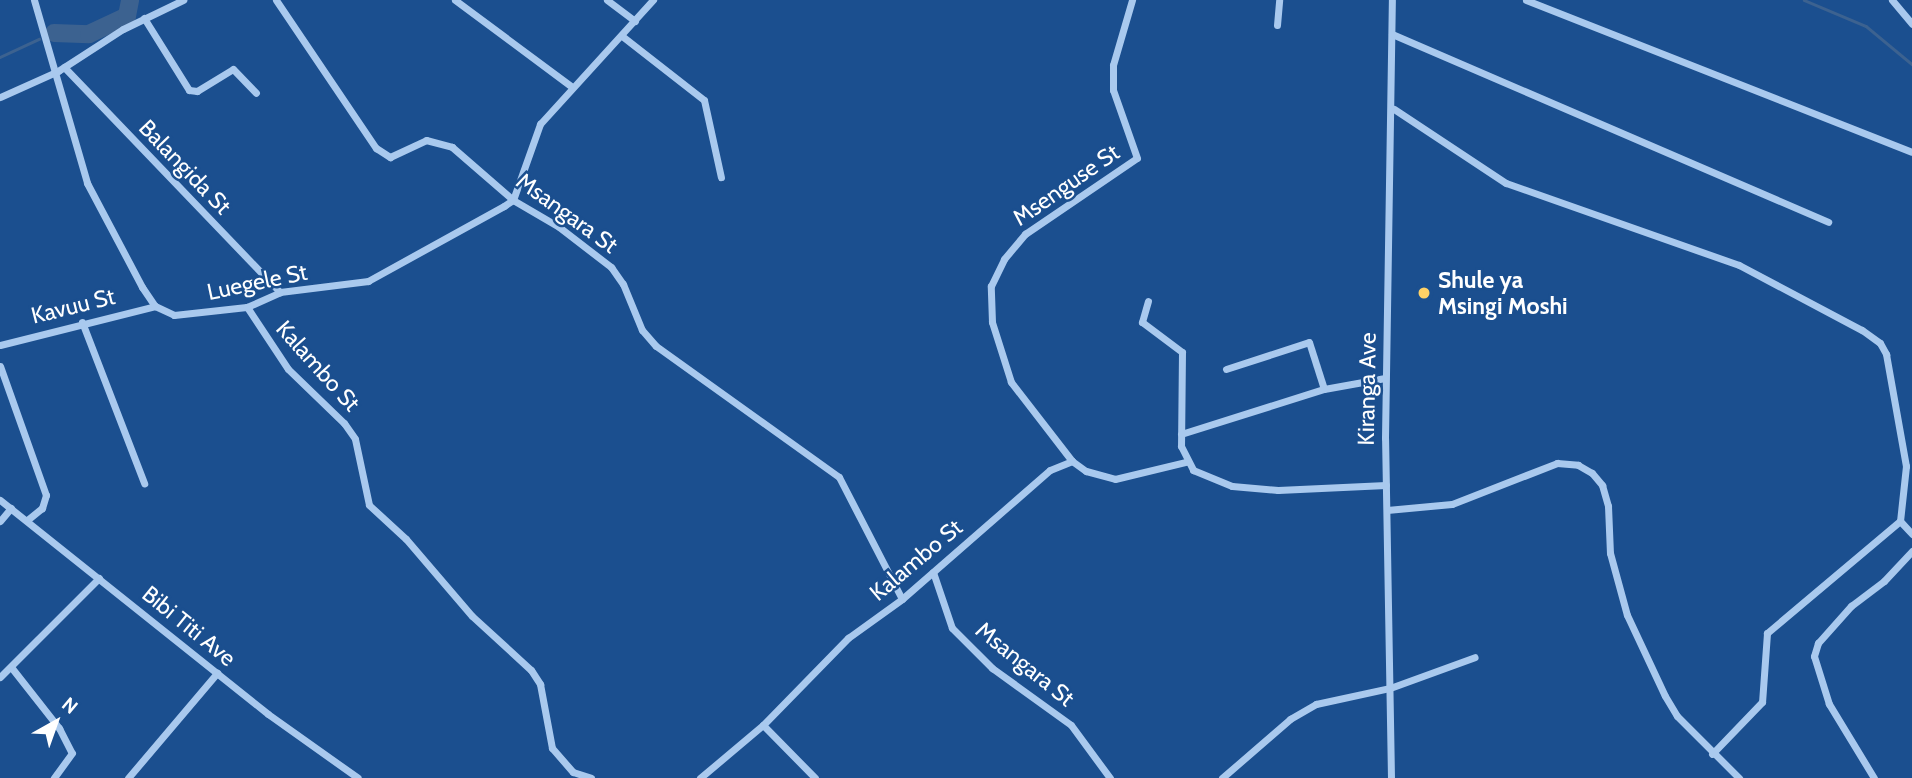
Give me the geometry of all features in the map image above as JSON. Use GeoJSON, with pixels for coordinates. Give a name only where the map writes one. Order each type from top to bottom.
{"type":"FeatureCollection","features":[{"type":"Feature","properties":{"kind":"street"},"geometry":{"type":"LineString","coordinates":[[34,0],[61,69],[87,183],[155,306]]}},
{"type":"Feature","properties":{"kind":"street"},"geometry":{"type":"LineString","coordinates":[[0,97],[61,69],[144,18],[183,0]]}},
{"type":"Feature","properties":{"kind":"street","name":"Msangara St"},"geometry":{"type":"LineString","coordinates":[[276,0],[376,148],[390,157],[414,143],[438,141],[452,147],[513,200],[559,227],[611,267],[623,284],[642,330],[656,346],[839,477],[902,599]]}},
{"type":"Feature","properties":{"kind":"street"},"geometry":{"type":"LineString","coordinates":[[455,0],[571,86]]}},
{"type":"Feature","properties":{"kind":"street"},"geometry":{"type":"LineString","coordinates":[[607,0],[635,21]]}},
{"type":"Feature","properties":{"kind":"street"},"geometry":{"type":"LineString","coordinates":[[513,200],[540,124],[571,86],[622,36],[653,0]]}},
{"type":"Feature","properties":{"kind":"street","name":"Msenguse St"},"geometry":{"type":"LineString","coordinates":[[1072,461],[1011,382],[992,322],[991,286],[1004,259],[1025,234],[1137,158],[1113,90],[1113,65],[1132,0]]}},
{"type":"Feature","properties":{"kind":"street"},"geometry":{"type":"LineString","coordinates":[[1277,25],[1279,0]]}},
{"type":"Feature","properties":{"kind":"street","name":"Kiranga Ave"},"geometry":{"type":"LineString","coordinates":[[1391,778],[1385,377],[1394,109],[1392,0]]}},
{"type":"Feature","properties":{"kind":"street"},"geometry":{"type":"LineString","coordinates":[[1526,0],[1911,152]]}},
{"type":"Feature","properties":{"kind":"street"},"geometry":{"type":"LineString","coordinates":[[1892,0],[1912,24]]}},
{"type":"Feature","properties":{"kind":"street"},"geometry":{"type":"LineString","coordinates":[[144,18],[190,90],[197,91],[233,69],[256,93]]}},
{"type":"Feature","properties":{"kind":"street"},"geometry":{"type":"LineString","coordinates":[[1392,34],[1828,222]]}},
{"type":"Feature","properties":{"kind":"street"},"geometry":{"type":"LineString","coordinates":[[622,36],[704,100],[721,177]]}},
{"type":"Feature","properties":{"kind":"street","name":"Balangida St"},"geometry":{"type":"LineString","coordinates":[[61,69],[281,292]]}},
{"type":"Feature","properties":{"kind":"street"},"geometry":{"type":"LineString","coordinates":[[1394,109],[1506,183],[1739,265],[1880,342],[1902,423],[1906,490],[1900,521],[1767,633],[1762,702],[1713,754]]}},
{"type":"Feature","properties":{"kind":"street","name":"Luegele St"},"geometry":{"type":"LineString","coordinates":[[155,306],[174,314],[247,307],[281,292],[368,281],[513,200]]}},
{"type":"Feature","properties":{"kind":"street"},"geometry":{"type":"LineString","coordinates":[[1148,301],[1142,322],[1182,352],[1181,434],[1186,462],[1206,478],[1232,486],[1278,490],[1386,485]]}},
{"type":"Feature","properties":{"kind":"street","name":"Kavuu St"},"geometry":{"type":"LineString","coordinates":[[0,345],[82,322],[155,306]]}},
{"type":"Feature","properties":{"kind":"street","name":"Kalambo St"},"geometry":{"type":"LineString","coordinates":[[247,307],[288,369],[345,423],[355,439],[369,505],[406,539],[472,616],[531,670],[540,684],[552,748],[573,772],[591,778]]}},
{"type":"Feature","properties":{"kind":"street"},"geometry":{"type":"LineString","coordinates":[[82,322],[144,483]]}},
{"type":"Feature","properties":{"kind":"street"},"geometry":{"type":"LineString","coordinates":[[1226,369],[1309,342],[1324,389]]}},
{"type":"Feature","properties":{"kind":"street"},"geometry":{"type":"LineString","coordinates":[[0,366],[46,495],[43,508],[27,520]]}},
{"type":"Feature","properties":{"kind":"street"},"geometry":{"type":"LineString","coordinates":[[1181,434],[1324,389],[1385,377]]}},
{"type":"Feature","properties":{"kind":"street"},"geometry":{"type":"LineString","coordinates":[[1072,461],[1086,471],[1115,479],[1186,462]]}},
{"type":"Feature","properties":{"kind":"street","name":"Kalambo St"},"geometry":{"type":"LineString","coordinates":[[700,778],[763,725],[848,638],[902,599],[1051,470],[1072,461]]}},
{"type":"Feature","properties":{"kind":"street"},"geometry":{"type":"LineString","coordinates":[[1387,510],[1452,503],[1557,463],[1578,465],[1591,472],[1602,485],[1608,506],[1610,552],[1627,615],[1671,706],[1713,754],[1739,778]]}},
{"type":"Feature","properties":{"kind":"street","name":"Bibi Titi Ave"},"geometry":{"type":"LineString","coordinates":[[0,500],[217,673],[358,778]]}},
{"type":"Feature","properties":{"kind":"street"},"geometry":{"type":"LineString","coordinates":[[0,521],[11,508]]}},
{"type":"Feature","properties":{"kind":"street"},"geometry":{"type":"LineString","coordinates":[[1900,521],[1912,534]]}},
{"type":"Feature","properties":{"kind":"street"},"geometry":{"type":"LineString","coordinates":[[1874,778],[1829,704],[1814,656],[1818,643],[1852,606],[1884,581],[1912,551]]}},
{"type":"Feature","properties":{"kind":"street","name":"Msangara St"},"geometry":{"type":"LineString","coordinates":[[933,572],[952,628],[992,668],[1071,725],[1110,778]]}},
{"type":"Feature","properties":{"kind":"street"},"geometry":{"type":"LineString","coordinates":[[0,677],[99,578]]}},
{"type":"Feature","properties":{"kind":"street"},"geometry":{"type":"LineString","coordinates":[[1222,778],[1290,719],[1316,704],[1390,688],[1475,657]]}},
{"type":"Feature","properties":{"kind":"street"},"geometry":{"type":"LineString","coordinates":[[11,667],[59,728],[72,753],[54,778]]}},
{"type":"Feature","properties":{"kind":"street"},"geometry":{"type":"LineString","coordinates":[[128,778],[217,673]]}},
{"type":"Feature","properties":{"kind":"street"},"geometry":{"type":"LineString","coordinates":[[763,725],[815,778]]}},
{"type":"Feature","properties":{"kind":"waterway"},"geometry":{"type":"LineString","coordinates":[[54,33],[89,34],[127,16],[130,0]]}},
{"type":"Feature","properties":{"kind":"waterway"},"geometry":{"type":"LineString","coordinates":[[1804,0],[1866,26],[1912,64]]}},
{"type":"Feature","properties":{"kind":"waterway"},"geometry":{"type":"LineString","coordinates":[[0,57],[39,39]]}},
{"type":"Feature","properties":{"kind":"place","name":"Shule ya Msingi Moshi"},"geometry":{"type":"Point","coordinates":[1424,293]}}]}
